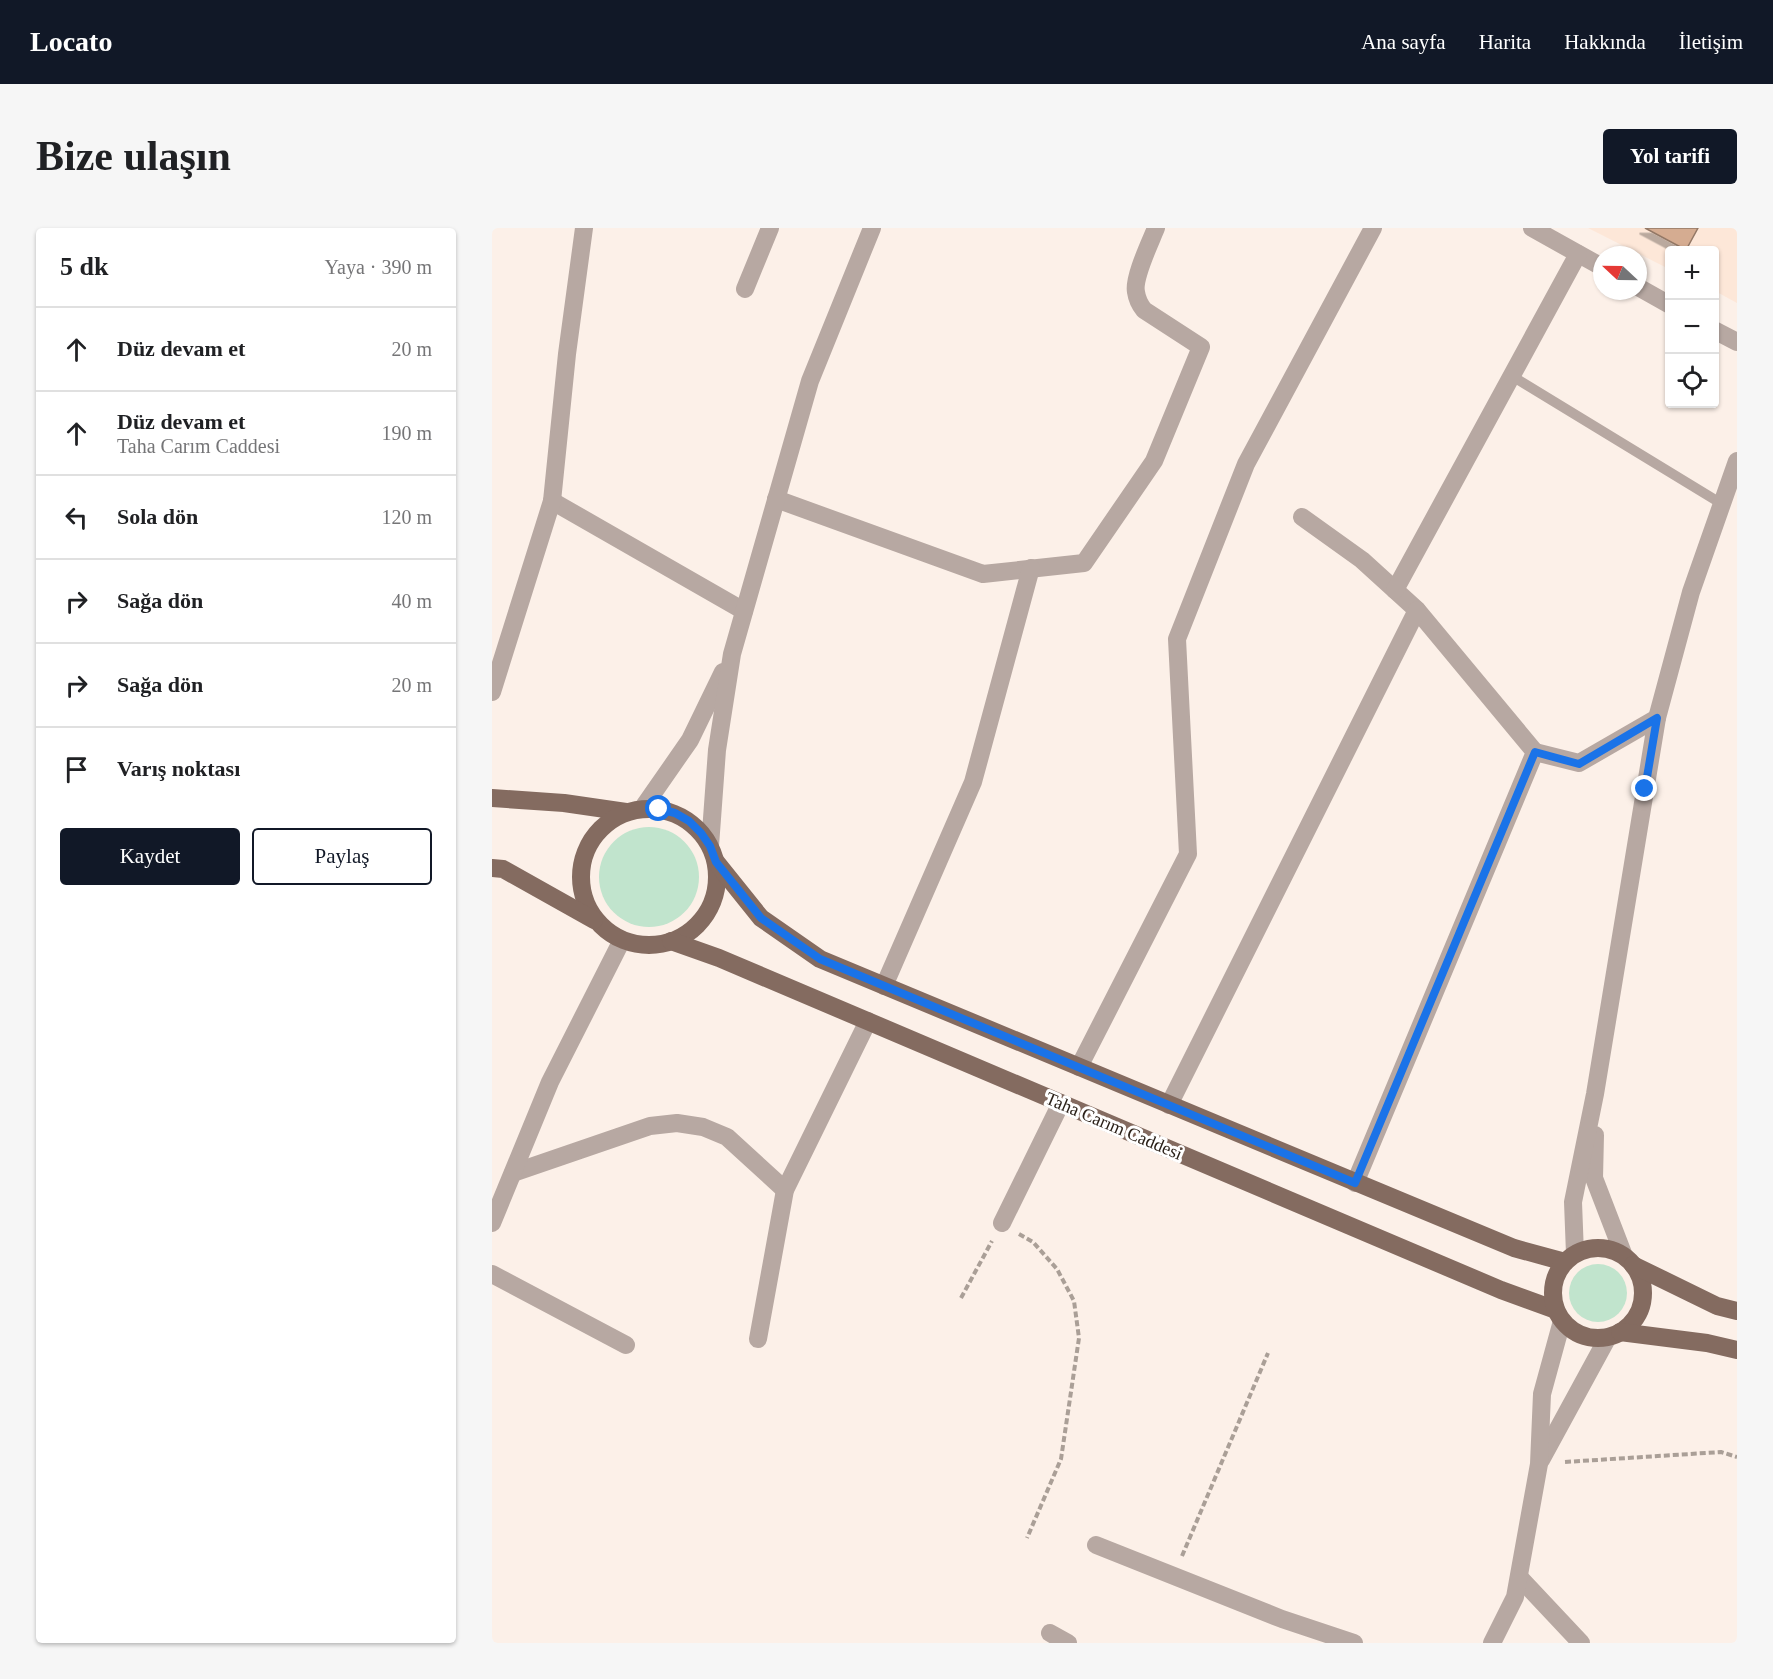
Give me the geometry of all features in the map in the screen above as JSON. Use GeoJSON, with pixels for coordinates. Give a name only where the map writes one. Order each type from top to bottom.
{"type":"FeatureCollection","features":[{"type":"Feature","properties":{"kind":"main road"},"geometry":{"type":"LineString","coordinates":[[492,798],[634,810],[659,809],[675,813],[689,821],[701,833],[713,854],[761,918],[820,959],[1514,1248],[1570,1258]]}},
{"type":"Feature","properties":{"kind":"main road"},"geometry":{"type":"LineString","coordinates":[[596,921],[587,907],[582,891],[580,875],[583,858],[589,843],[599,830],[611,819],[634,810]]}},
{"type":"Feature","properties":{"kind":"main road"},"geometry":{"type":"LineString","coordinates":[[492,868],[503,869],[596,921],[608,932],[622,940],[638,945],[655,945],[671,942],[686,934],[699,924],[708,910],[715,895],[717,879],[713,854]]}},
{"type":"Feature","properties":{"kind":"main road","name":"Taha Carım Caddesi"},"geometry":{"type":"LineString","coordinates":[[671,942],[719,958],[1559,1316]]}},
{"type":"Feature","properties":{"kind":"main road"},"geometry":{"type":"LineString","coordinates":[[1737,1311],[1717,1306],[1612,1251],[1599,1248],[1587,1250],[1570,1258],[1558,1273],[1553,1285],[1553,1298],[1559,1316],[1571,1330],[1583,1336],[1596,1338],[1614,1335],[1707,1343],[1737,1350]]}},
{"type":"Feature","properties":{"kind":"main road"},"geometry":{"type":"LineString","coordinates":[[1614,1335],[1630,1324],[1642,1302],[1639,1276],[1628,1261]]}},
{"type":"Feature","properties":{"kind":"street"},"geometry":{"type":"LineString","coordinates":[[492,692],[552,501],[567,354],[584,228]]}},
{"type":"Feature","properties":{"kind":"street"},"geometry":{"type":"LineString","coordinates":[[745,289],[770,228]]}},
{"type":"Feature","properties":{"kind":"street"},"geometry":{"type":"LineString","coordinates":[[713,854],[717,750],[732,654],[810,381],[872,228]]}},
{"type":"Feature","properties":{"kind":"street"},"geometry":{"type":"LineString","coordinates":[[776,499],[983,574],[1084,563],[1154,461],[1201,347],[1144,310],[1138,302],[1135,292],[1136,281],[1156,228]]}},
{"type":"Feature","properties":{"kind":"street"},"geometry":{"type":"LineString","coordinates":[[1532,228],[1593,262]]}},
{"type":"Feature","properties":{"kind":"street"},"geometry":{"type":"LineString","coordinates":[[1079,1067],[1188,854],[1177,639],[1245,464],[1365,231]]}},
{"type":"Feature","properties":{"kind":"street"},"geometry":{"type":"LineString","coordinates":[[1395,590],[1578,254]]}},
{"type":"Feature","properties":{"kind":"street"},"geometry":{"type":"LineString","coordinates":[[1647,292],[1665,302]]}},
{"type":"Feature","properties":{"kind":"street"},"geometry":{"type":"LineString","coordinates":[[1719,333],[1737,342]]}},
{"type":"Feature","properties":{"kind":"street"},"geometry":{"type":"LineString","coordinates":[[1570,1258],[1573,1202],[1595,1094],[1657,718],[1691,592],[1737,461]]}},
{"type":"Feature","properties":{"kind":"street"},"geometry":{"type":"LineString","coordinates":[[552,501],[744,611]]}},
{"type":"Feature","properties":{"kind":"street"},"geometry":{"type":"LineString","coordinates":[[1302,517],[1362,560],[1417,610],[1535,752],[1579,764],[1657,718]]}},
{"type":"Feature","properties":{"kind":"street"},"geometry":{"type":"LineString","coordinates":[[884,986],[973,782],[1031,568]]}},
{"type":"Feature","properties":{"kind":"street"},"geometry":{"type":"LineString","coordinates":[[1169,1105],[1417,610]]}},
{"type":"Feature","properties":{"kind":"street"},"geometry":{"type":"LineString","coordinates":[[634,810],[690,740],[732,654]]}},
{"type":"Feature","properties":{"kind":"street"},"geometry":{"type":"LineString","coordinates":[[1355,1183],[1535,752]]}},
{"type":"Feature","properties":{"kind":"street"},"geometry":{"type":"LineString","coordinates":[[492,1223],[550,1082],[622,940]]}},
{"type":"Feature","properties":{"kind":"street"},"geometry":{"type":"LineString","coordinates":[[758,1339],[785,1190],[868,1022]]}},
{"type":"Feature","properties":{"kind":"street"},"geometry":{"type":"LineString","coordinates":[[1595,1094],[1594,1178],[1628,1261]]}},
{"type":"Feature","properties":{"kind":"street"},"geometry":{"type":"LineString","coordinates":[[1002,1223],[1061,1103]]}},
{"type":"Feature","properties":{"kind":"street"},"geometry":{"type":"LineString","coordinates":[[513,1173],[650,1126],[677,1123],[703,1126],[727,1137],[785,1190]]}},
{"type":"Feature","properties":{"kind":"street"},"geometry":{"type":"LineString","coordinates":[[492,1274],[626,1345]]}},
{"type":"Feature","properties":{"kind":"street"},"geometry":{"type":"LineString","coordinates":[[1492,1643],[1515,1597],[1539,1464],[1542,1394],[1559,1316]]}},
{"type":"Feature","properties":{"kind":"street"},"geometry":{"type":"LineString","coordinates":[[1539,1464],[1614,1335]]}},
{"type":"Feature","properties":{"kind":"street"},"geometry":{"type":"LineString","coordinates":[[1096,1545],[1282,1619],[1354,1643]]}},
{"type":"Feature","properties":{"kind":"street"},"geometry":{"type":"LineString","coordinates":[[1519,1577],[1581,1643]]}},
{"type":"Feature","properties":{"kind":"street"},"geometry":{"type":"LineString","coordinates":[[1050,1633],[1068,1643]]}},
{"type":"Feature","properties":{"kind":"lane"},"geometry":{"type":"LineString","coordinates":[[1512,376],[1722,504]]}},
{"type":"Feature","properties":{"kind":"path"},"geometry":{"type":"LineString","coordinates":[[961,1298],[1002,1223],[1033,1242],[1058,1269],[1074,1302],[1079,1338],[1061,1459],[1027,1538]]}},
{"type":"Feature","properties":{"kind":"path"},"geometry":{"type":"LineString","coordinates":[[1173,1576],[1268,1353]]}},
{"type":"Feature","properties":{"kind":"path"},"geometry":{"type":"LineString","coordinates":[[1539,1464],[1721,1452],[1737,1457]]}},
{"type":"Feature","properties":{"kind":"shaded area"},"geometry":{"type":"Polygon","coordinates":[[[1588,228],[1737,228],[1737,303],[1719,293],[1719,246],[1665,246],[1665,267],[1647,258],[1647,246],[1624,246],[1588,228]]]}},
{"type":"Feature","properties":{"kind":"green space"},"geometry":{"type":"Polygon","coordinates":[[[649,827],[677,835],[691,849],[699,877],[691,905],[677,919],[649,927],[621,919],[607,905],[599,877],[607,849],[621,835],[649,827]]]}},
{"type":"Feature","properties":{"kind":"green space"},"geometry":{"type":"Polygon","coordinates":[[[1592,1264],[1604,1264],[1619,1272],[1627,1287],[1627,1299],[1619,1314],[1604,1322],[1592,1322],[1577,1314],[1569,1299],[1569,1287],[1577,1272],[1592,1264]]]}},
{"type":"Feature","properties":{"kind":"building"},"geometry":{"type":"Polygon","coordinates":[[[1645,228],[1698,228],[1688,246],[1679,246],[1645,228]]]}},
{"type":"Feature","properties":{"kind":"route"},"geometry":{"type":"LineString","coordinates":[[659,809],[675,813],[689,821],[710,846],[716,862],[761,918],[820,959],[1355,1183],[1535,752],[1579,764],[1657,718],[1645,789]]}}]}
